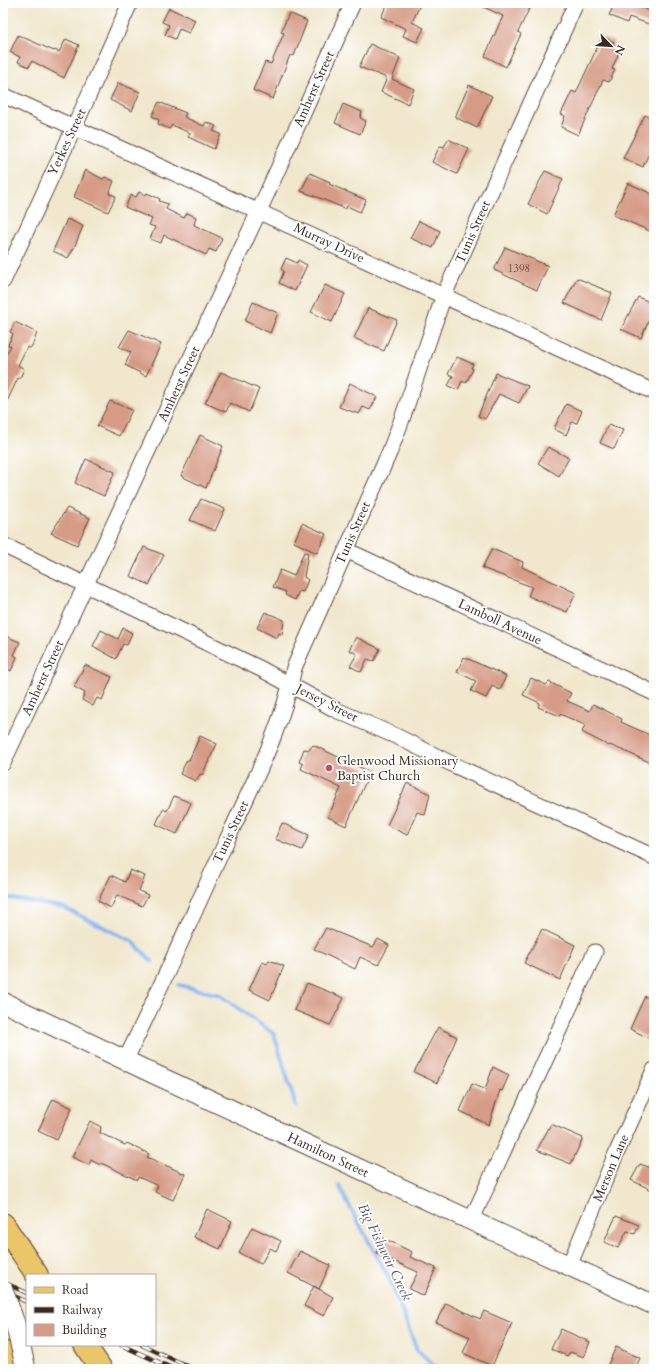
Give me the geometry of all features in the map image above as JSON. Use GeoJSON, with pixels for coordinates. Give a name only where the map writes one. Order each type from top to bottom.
{"type":"FeatureCollection","features":[{"type":"Feature","properties":{"kind":"main road"},"geometry":{"type":"LineString","coordinates":[[3,1224],[36,1274]]}},
{"type":"Feature","properties":{"kind":"main road"},"geometry":{"type":"LineString","coordinates":[[86,1346],[101,1369]]}},
{"type":"Feature","properties":{"kind":"main road"},"geometry":{"type":"LineString","coordinates":[[3,1352],[7,1369]]}},
{"type":"Feature","properties":{"kind":"street","name":"Yerkes Street"},"geometry":{"type":"LineString","coordinates":[[3,281],[130,3]]}},
{"type":"Feature","properties":{"kind":"street","name":"Amherst Street"},"geometry":{"type":"LineString","coordinates":[[3,763],[260,211],[353,3]]}},
{"type":"Feature","properties":{"kind":"street","name":"Tunis Street"},"geometry":{"type":"LineString","coordinates":[[125,1061],[260,768],[281,716],[291,684],[294,668],[400,426],[444,295],[576,3]]}},
{"type":"Feature","properties":{"kind":"street","name":"Murray Drive"},"geometry":{"type":"LineString","coordinates":[[3,95],[654,392]]}},
{"type":"Feature","properties":{"kind":"street","name":"Jersey Street"},"geometry":{"type":"LineString","coordinates":[[3,545],[261,669],[291,684],[336,710],[398,737],[456,766],[654,857]]}},
{"type":"Feature","properties":{"kind":"street","name":"Lamboll Avenue"},"geometry":{"type":"LineString","coordinates":[[346,550],[654,693]]}},
{"type":"Feature","properties":{"kind":"street"},"geometry":{"type":"LineString","coordinates":[[471,1221],[595,952]]}},
{"type":"Feature","properties":{"kind":"street","name":"Hamilton Street"},"geometry":{"type":"LineString","coordinates":[[3,1002],[125,1061],[654,1305]]}},
{"type":"Feature","properties":{"kind":"street","name":"Merson Lane"},"geometry":{"type":"LineString","coordinates":[[569,1266],[616,1154],[654,1070]]}},
{"type":"Feature","properties":{"kind":"street"},"geometry":{"type":"LineString","coordinates":[[3,1290],[15,1323],[26,1369]]}},
{"type":"Feature","properties":{"kind":"building"},"geometry":{"type":"Polygon","coordinates":[[[388,3],[421,3],[412,22],[424,28],[417,42],[403,36],[406,29],[381,17],[388,3]]]}},
{"type":"Feature","properties":{"kind":"building"},"geometry":{"type":"Polygon","coordinates":[[[475,3],[532,3],[518,32],[521,34],[506,67],[485,56],[503,16],[475,3]]]}},
{"type":"Feature","properties":{"kind":"building"},"geometry":{"type":"Polygon","coordinates":[[[615,3],[642,3],[640,7],[654,13],[654,26],[629,17],[627,23],[609,15],[615,3]]]}},
{"type":"Feature","properties":{"kind":"building"},"geometry":{"type":"Polygon","coordinates":[[[169,8],[195,20],[189,33],[179,29],[175,39],[165,35],[169,25],[162,22],[169,8]]]}},
{"type":"Feature","properties":{"kind":"building"},"geometry":{"type":"Polygon","coordinates":[[[289,13],[307,21],[294,56],[290,55],[273,99],[253,90],[265,62],[271,64],[284,33],[281,32],[289,13]]]}},
{"type":"Feature","properties":{"kind":"building"},"geometry":{"type":"Polygon","coordinates":[[[18,35],[59,52],[66,39],[79,45],[64,78],[32,61],[29,67],[18,62],[20,57],[10,52],[18,35]]]}},
{"type":"Feature","properties":{"kind":"building"},"geometry":{"type":"Polygon","coordinates":[[[602,37],[614,42],[612,46],[620,50],[612,69],[615,70],[609,82],[603,80],[578,135],[561,127],[565,116],[561,114],[572,91],[576,93],[602,37]]]}},
{"type":"Feature","properties":{"kind":"building"},"geometry":{"type":"Polygon","coordinates":[[[370,44],[400,58],[392,79],[414,89],[408,104],[381,92],[387,78],[359,67],[370,44]]]}},
{"type":"Feature","properties":{"kind":"building"},"geometry":{"type":"Polygon","coordinates":[[[118,83],[140,92],[132,111],[110,100],[118,83]]]}},
{"type":"Feature","properties":{"kind":"building"},"geometry":{"type":"Polygon","coordinates":[[[469,85],[492,96],[477,128],[455,117],[469,85]]]}},
{"type":"Feature","properties":{"kind":"building"},"geometry":{"type":"Polygon","coordinates":[[[159,102],[186,113],[184,117],[204,126],[206,122],[216,126],[213,131],[221,134],[214,149],[188,137],[190,133],[172,125],[169,129],[158,124],[159,120],[152,116],[159,102]]]}},
{"type":"Feature","properties":{"kind":"building"},"geometry":{"type":"Polygon","coordinates":[[[343,104],[362,112],[360,118],[366,121],[360,134],[335,123],[343,104]]]}},
{"type":"Feature","properties":{"kind":"building"},"geometry":{"type":"Polygon","coordinates":[[[645,115],[654,119],[654,142],[643,167],[623,158],[645,115]]]}},
{"type":"Feature","properties":{"kind":"building"},"geometry":{"type":"Polygon","coordinates":[[[448,139],[469,149],[457,174],[432,162],[440,146],[444,147],[448,139]]]}},
{"type":"Feature","properties":{"kind":"building"},"geometry":{"type":"Polygon","coordinates":[[[85,170],[103,179],[105,177],[114,181],[109,194],[116,196],[108,212],[74,197],[85,170]]]}},
{"type":"Feature","properties":{"kind":"building"},"geometry":{"type":"Polygon","coordinates":[[[545,171],[563,179],[547,214],[528,204],[545,171]]]}},
{"type":"Feature","properties":{"kind":"building"},"geometry":{"type":"Polygon","coordinates":[[[310,173],[330,182],[329,184],[366,200],[360,212],[347,206],[346,209],[301,191],[310,173]]]}},
{"type":"Feature","properties":{"kind":"building"},"geometry":{"type":"Polygon","coordinates":[[[628,183],[654,195],[654,223],[650,231],[613,215],[628,183]]]}},
{"type":"Feature","properties":{"kind":"building"},"geometry":{"type":"Polygon","coordinates":[[[139,192],[146,195],[147,193],[160,199],[159,201],[168,204],[166,209],[184,218],[187,213],[196,217],[194,225],[222,238],[216,252],[209,249],[206,255],[164,235],[161,243],[150,239],[155,227],[149,225],[152,219],[125,207],[131,195],[136,197],[139,192]]]}},
{"type":"Feature","properties":{"kind":"building"},"geometry":{"type":"Polygon","coordinates":[[[67,219],[83,226],[68,258],[53,251],[67,219]]]}},
{"type":"Feature","properties":{"kind":"building"},"geometry":{"type":"Polygon","coordinates":[[[419,221],[440,231],[433,248],[410,238],[419,221]]]}},
{"type":"Feature","properties":{"kind":"building"},"geometry":{"type":"Polygon","coordinates":[[[505,247],[548,266],[537,290],[494,270],[505,247]]]}},
{"type":"Feature","properties":{"kind":"building"},"geometry":{"type":"Polygon","coordinates":[[[286,258],[297,263],[298,260],[307,265],[295,291],[279,283],[284,271],[281,269],[286,258]]]}},
{"type":"Feature","properties":{"kind":"building"},"geometry":{"type":"Polygon","coordinates":[[[577,278],[612,293],[601,320],[564,303],[577,278]]]}},
{"type":"Feature","properties":{"kind":"building"},"geometry":{"type":"Polygon","coordinates":[[[325,285],[345,294],[332,322],[311,312],[325,285]]]}},
{"type":"Feature","properties":{"kind":"building"},"geometry":{"type":"Polygon","coordinates":[[[638,297],[654,304],[654,309],[641,338],[621,329],[638,297]]]}},
{"type":"Feature","properties":{"kind":"building"},"geometry":{"type":"Polygon","coordinates":[[[253,302],[278,313],[270,333],[245,321],[253,302]]]}},
{"type":"Feature","properties":{"kind":"building"},"geometry":{"type":"Polygon","coordinates":[[[368,308],[397,320],[384,351],[354,338],[368,308]]]}},
{"type":"Feature","properties":{"kind":"building"},"geometry":{"type":"Polygon","coordinates":[[[15,322],[37,333],[32,346],[30,348],[27,347],[18,365],[24,369],[20,378],[18,378],[3,410],[3,359],[11,346],[8,345],[13,334],[10,332],[15,322]]]}},
{"type":"Feature","properties":{"kind":"building"},"geometry":{"type":"Polygon","coordinates":[[[129,330],[161,344],[146,376],[125,365],[131,352],[119,347],[129,330]]]}},
{"type":"Feature","properties":{"kind":"building"},"geometry":{"type":"Polygon","coordinates":[[[457,357],[473,364],[471,368],[473,369],[466,383],[462,381],[458,390],[448,386],[453,376],[448,374],[457,357]]]}},
{"type":"Feature","properties":{"kind":"building"},"geometry":{"type":"Polygon","coordinates":[[[221,372],[259,389],[249,412],[230,403],[226,412],[205,403],[221,372]]]}},
{"type":"Feature","properties":{"kind":"building"},"geometry":{"type":"Polygon","coordinates":[[[496,373],[528,386],[519,403],[499,394],[485,419],[478,416],[496,373]]]}},
{"type":"Feature","properties":{"kind":"building"},"geometry":{"type":"Polygon","coordinates":[[[350,383],[377,397],[370,410],[363,407],[359,414],[339,407],[350,383]]]}},
{"type":"Feature","properties":{"kind":"building"},"geometry":{"type":"Polygon","coordinates":[[[110,401],[132,410],[119,436],[97,426],[110,401]]]}},
{"type":"Feature","properties":{"kind":"building"},"geometry":{"type":"Polygon","coordinates":[[[566,404],[582,411],[577,423],[572,422],[566,435],[554,429],[566,404]]]}},
{"type":"Feature","properties":{"kind":"building"},"geometry":{"type":"Polygon","coordinates":[[[608,425],[623,430],[614,449],[600,443],[608,425]]]}},
{"type":"Feature","properties":{"kind":"building"},"geometry":{"type":"Polygon","coordinates":[[[200,435],[223,446],[206,488],[181,476],[200,435]]]}},
{"type":"Feature","properties":{"kind":"building"},"geometry":{"type":"Polygon","coordinates":[[[548,447],[569,458],[559,476],[538,463],[548,447]]]}},
{"type":"Feature","properties":{"kind":"building"},"geometry":{"type":"Polygon","coordinates":[[[86,459],[115,472],[104,496],[75,483],[86,459]]]}},
{"type":"Feature","properties":{"kind":"building"},"geometry":{"type":"Polygon","coordinates":[[[201,499],[225,509],[215,531],[190,520],[201,499]]]}},
{"type":"Feature","properties":{"kind":"building"},"geometry":{"type":"Polygon","coordinates":[[[67,508],[90,518],[77,545],[51,533],[67,508]]]}},
{"type":"Feature","properties":{"kind":"building"},"geometry":{"type":"Polygon","coordinates":[[[302,523],[326,534],[317,553],[294,542],[302,523]]]}},
{"type":"Feature","properties":{"kind":"building"},"geometry":{"type":"Polygon","coordinates":[[[144,547],[164,555],[149,585],[130,576],[144,547]]]}},
{"type":"Feature","properties":{"kind":"building"},"geometry":{"type":"Polygon","coordinates":[[[492,549],[523,562],[522,567],[576,593],[567,612],[528,596],[532,587],[482,568],[492,549]]]}},
{"type":"Feature","properties":{"kind":"building"},"geometry":{"type":"Polygon","coordinates":[[[304,552],[308,553],[304,577],[308,580],[303,592],[299,591],[295,600],[285,595],[286,592],[273,587],[280,570],[294,576],[304,552]]]}},
{"type":"Feature","properties":{"kind":"building"},"geometry":{"type":"Polygon","coordinates":[[[265,612],[284,620],[282,635],[279,633],[277,638],[257,628],[265,612]]]}},
{"type":"Feature","properties":{"kind":"building"},"geometry":{"type":"Polygon","coordinates":[[[123,628],[132,633],[127,645],[123,644],[116,659],[93,646],[101,630],[118,639],[123,628]]]}},
{"type":"Feature","properties":{"kind":"building"},"geometry":{"type":"Polygon","coordinates":[[[3,635],[20,642],[14,655],[17,657],[11,671],[8,669],[3,679],[3,635]]]}},
{"type":"Feature","properties":{"kind":"building"},"geometry":{"type":"Polygon","coordinates":[[[356,637],[380,649],[374,661],[367,659],[361,672],[350,666],[357,654],[349,650],[356,637]]]}},
{"type":"Feature","properties":{"kind":"building"},"geometry":{"type":"Polygon","coordinates":[[[464,657],[506,676],[500,690],[492,686],[486,698],[471,691],[476,681],[457,672],[464,657]]]}},
{"type":"Feature","properties":{"kind":"building"},"geometry":{"type":"Polygon","coordinates":[[[85,665],[112,677],[102,700],[97,698],[93,706],[82,700],[85,693],[74,687],[85,665]]]}},
{"type":"Feature","properties":{"kind":"building"},"geometry":{"type":"Polygon","coordinates":[[[531,678],[546,685],[549,682],[571,693],[567,701],[590,711],[593,704],[622,719],[621,722],[654,737],[654,764],[610,745],[609,746],[582,732],[585,725],[560,714],[560,716],[538,707],[540,703],[523,695],[531,678]]]}},
{"type":"Feature","properties":{"kind":"building"},"geometry":{"type":"Polygon","coordinates":[[[200,736],[217,744],[202,775],[200,774],[196,781],[180,774],[187,760],[189,760],[200,736]]]}},
{"type":"Feature","properties":{"kind":"building"},"geometry":{"type":"Polygon","coordinates":[[[313,745],[370,772],[346,826],[328,817],[341,788],[301,769],[303,764],[299,762],[304,749],[309,750],[313,745]]]}},
{"type":"Feature","properties":{"kind":"building"},"geometry":{"type":"Polygon","coordinates":[[[407,783],[430,794],[425,815],[417,812],[407,835],[387,825],[407,783]]]}},
{"type":"Feature","properties":{"kind":"building"},"geometry":{"type":"Polygon","coordinates":[[[174,796],[191,803],[177,834],[156,824],[163,809],[167,811],[174,796]]]}},
{"type":"Feature","properties":{"kind":"building"},"geometry":{"type":"Polygon","coordinates":[[[282,823],[309,835],[302,850],[275,839],[282,823]]]}},
{"type":"Feature","properties":{"kind":"building"},"geometry":{"type":"Polygon","coordinates":[[[130,870],[145,876],[139,891],[148,895],[142,906],[117,895],[111,908],[98,901],[111,875],[125,882],[130,870]]]}},
{"type":"Feature","properties":{"kind":"building"},"geometry":{"type":"Polygon","coordinates":[[[326,928],[373,947],[378,939],[389,945],[378,965],[360,957],[355,969],[314,949],[326,928]]]}},
{"type":"Feature","properties":{"kind":"building"},"geometry":{"type":"Polygon","coordinates":[[[542,929],[575,945],[560,980],[524,963],[542,929]]]}},
{"type":"Feature","properties":{"kind":"building"},"geometry":{"type":"Polygon","coordinates":[[[269,960],[284,966],[270,1000],[249,990],[262,962],[267,964],[269,960]]]}},
{"type":"Feature","properties":{"kind":"building"},"geometry":{"type":"Polygon","coordinates":[[[307,983],[344,998],[330,1025],[294,1010],[307,983]]]}},
{"type":"Feature","properties":{"kind":"building"},"geometry":{"type":"Polygon","coordinates":[[[645,996],[654,1001],[654,1028],[649,1038],[630,1029],[645,996]]]}},
{"type":"Feature","properties":{"kind":"building"},"geometry":{"type":"Polygon","coordinates":[[[438,1027],[457,1037],[437,1083],[414,1072],[438,1027]]]}},
{"type":"Feature","properties":{"kind":"building"},"geometry":{"type":"Polygon","coordinates":[[[493,1067],[509,1075],[502,1091],[500,1090],[489,1125],[460,1111],[472,1084],[485,1090],[493,1067]]]}},
{"type":"Feature","properties":{"kind":"building"},"geometry":{"type":"Polygon","coordinates":[[[53,1099],[72,1108],[57,1140],[38,1131],[53,1099]]]}},
{"type":"Feature","properties":{"kind":"building"},"geometry":{"type":"Polygon","coordinates":[[[90,1121],[101,1127],[100,1133],[125,1145],[127,1143],[149,1154],[147,1157],[185,1174],[173,1200],[155,1192],[158,1186],[138,1177],[137,1180],[101,1163],[100,1165],[91,1160],[89,1165],[72,1157],[90,1121]]]}},
{"type":"Feature","properties":{"kind":"building"},"geometry":{"type":"Polygon","coordinates":[[[551,1124],[583,1138],[571,1164],[537,1150],[551,1124]]]}},
{"type":"Feature","properties":{"kind":"building"},"geometry":{"type":"Polygon","coordinates":[[[640,1164],[654,1169],[654,1191],[631,1180],[640,1164]]]}},
{"type":"Feature","properties":{"kind":"building"},"geometry":{"type":"Polygon","coordinates":[[[207,1209],[232,1221],[220,1249],[194,1237],[207,1209]]]}},
{"type":"Feature","properties":{"kind":"building"},"geometry":{"type":"Polygon","coordinates":[[[616,1216],[639,1225],[635,1234],[627,1231],[618,1248],[604,1242],[616,1216]]]}},
{"type":"Feature","properties":{"kind":"building"},"geometry":{"type":"Polygon","coordinates":[[[252,1227],[281,1241],[276,1251],[270,1248],[261,1264],[239,1253],[252,1227]]]}},
{"type":"Feature","properties":{"kind":"building"},"geometry":{"type":"Polygon","coordinates":[[[383,1238],[412,1252],[410,1257],[436,1268],[424,1296],[409,1289],[418,1272],[376,1253],[383,1238]]]}},
{"type":"Feature","properties":{"kind":"building"},"geometry":{"type":"Polygon","coordinates":[[[300,1251],[330,1265],[319,1289],[288,1273],[300,1251]]]}},
{"type":"Feature","properties":{"kind":"building"},"geometry":{"type":"Polygon","coordinates":[[[314,1286],[333,1297],[324,1316],[304,1306],[314,1286]]]}},
{"type":"Feature","properties":{"kind":"building"},"geometry":{"type":"Polygon","coordinates":[[[446,1303],[480,1319],[484,1311],[512,1323],[492,1366],[463,1353],[470,1337],[436,1322],[446,1303]]]}},
{"type":"Feature","properties":{"kind":"building"},"geometry":{"type":"Polygon","coordinates":[[[561,1329],[590,1342],[584,1357],[570,1352],[567,1356],[551,1349],[561,1329]]]}},
{"type":"Feature","properties":{"kind":"building"},"geometry":{"type":"Polygon","coordinates":[[[616,1347],[640,1358],[635,1369],[606,1369],[616,1347]]]}},
{"type":"Feature","properties":{"kind":"waterway","name":"Big Fishweir Creek"},"geometry":{"type":"LineString","coordinates":[[3,897],[62,907],[132,941],[152,961]]}},
{"type":"Feature","properties":{"kind":"waterway","name":"Big Fishweir Creek"},"geometry":{"type":"LineString","coordinates":[[179,985],[220,995],[274,1034],[296,1106]]}},
{"type":"Feature","properties":{"kind":"waterway","name":"Big Fishweir Creek"},"geometry":{"type":"LineString","coordinates":[[339,1185],[390,1280],[417,1350],[437,1369]]}},
{"type":"Feature","properties":{"kind":"railway"},"geometry":{"type":"LineString","coordinates":[[3,1282],[26,1293]]}},
{"type":"Feature","properties":{"kind":"railway"},"geometry":{"type":"LineString","coordinates":[[3,1291],[26,1302]]}},
{"type":"Feature","properties":{"kind":"railway"},"geometry":{"type":"LineString","coordinates":[[123,1346],[174,1369]]}},
{"type":"Feature","properties":{"kind":"railway"},"geometry":{"type":"LineString","coordinates":[[144,1346],[194,1369]]}},
{"type":"Feature","properties":{"kind":"place","name":"Glenwood Missionary Baptist Church"},"geometry":{"type":"Point","coordinates":[329,768]}}]}
